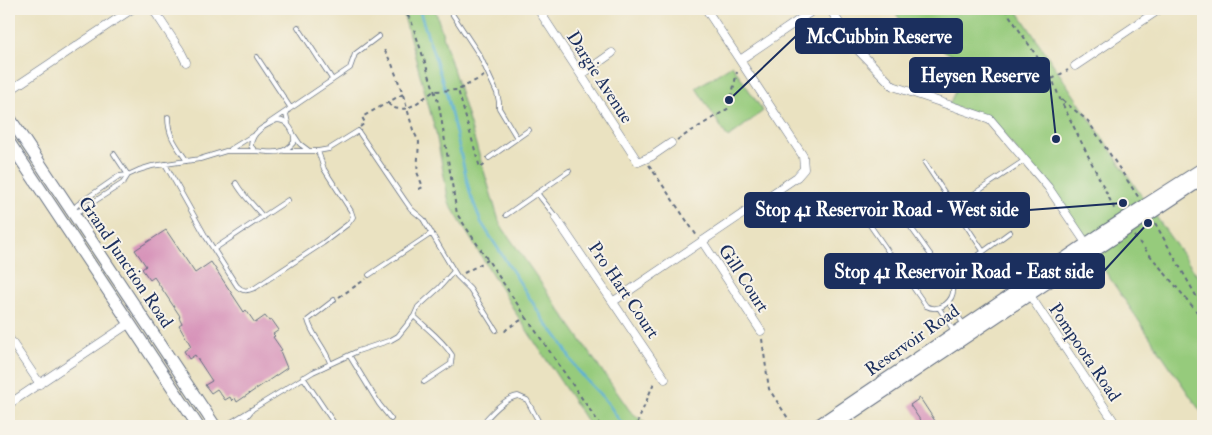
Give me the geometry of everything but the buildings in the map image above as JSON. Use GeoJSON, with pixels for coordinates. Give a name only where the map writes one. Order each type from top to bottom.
{"type":"FeatureCollection","features":[{"type":"Feature","properties":{"kind":"main road","name":"Grand Junction Road"},"geometry":{"type":"LineString","coordinates":[[9,117],[215,426]]}},
{"type":"Feature","properties":{"kind":"main road","name":"Grand Junction Road"},"geometry":{"type":"LineString","coordinates":[[9,142],[198,426]]}},
{"type":"Feature","properties":{"kind":"main road","name":"Reservoir Road"},"geometry":{"type":"LineString","coordinates":[[1147,210],[1203,168]]}},
{"type":"Feature","properties":{"kind":"main road","name":"Reservoir Road"},"geometry":{"type":"LineString","coordinates":[[833,426],[1026,290],[1111,233],[1147,210],[1203,179]]}},
{"type":"Feature","properties":{"kind":"main road"},"geometry":{"type":"LineString","coordinates":[[72,212],[70,216],[71,224],[91,264]]}},
{"type":"Feature","properties":{"kind":"main road","name":"Reservoir Road"},"geometry":{"type":"LineString","coordinates":[[819,426],[954,332],[1026,290]]}},
{"type":"Feature","properties":{"kind":"main road"},"geometry":{"type":"LineString","coordinates":[[130,323],[142,315]]}},
{"type":"Feature","properties":{"kind":"street"},"geometry":{"type":"LineString","coordinates":[[9,91],[132,9]]}},
{"type":"Feature","properties":{"kind":"street"},"geometry":{"type":"LineString","coordinates":[[153,9],[186,62]]}},
{"type":"Feature","properties":{"kind":"street","name":"Dargie Avenue"},"geometry":{"type":"LineString","coordinates":[[538,9],[642,160]]}},
{"type":"Feature","properties":{"kind":"street"},"geometry":{"type":"LineString","coordinates":[[614,301],[797,177],[804,169],[803,156],[706,9]]}},
{"type":"Feature","properties":{"kind":"street"},"geometry":{"type":"LineString","coordinates":[[740,60],[815,9]]}},
{"type":"Feature","properties":{"kind":"street"},"geometry":{"type":"LineString","coordinates":[[830,9],[856,48],[893,86],[990,119],[1048,187],[1089,248]]}},
{"type":"Feature","properties":{"kind":"street"},"geometry":{"type":"LineString","coordinates":[[1075,66],[1160,9]]}},
{"type":"Feature","properties":{"kind":"street"},"geometry":{"type":"LineString","coordinates":[[581,74],[612,54]]}},
{"type":"Feature","properties":{"kind":"street"},"geometry":{"type":"LineString","coordinates":[[642,160],[671,143]]}},
{"type":"Feature","properties":{"kind":"street","name":"Pro Hart Court"},"geometry":{"type":"LineString","coordinates":[[556,218],[614,301],[665,380]]}},
{"type":"Feature","properties":{"kind":"street","name":"Gill Court"},"geometry":{"type":"LineString","coordinates":[[702,242],[761,331]]}},
{"type":"Feature","properties":{"kind":"street","name":"Pompoota Road"},"geometry":{"type":"LineString","coordinates":[[1026,290],[1117,426]]}},
{"type":"Feature","properties":{"kind":"street"},"geometry":{"type":"LineString","coordinates":[[9,404],[130,323]]}},
{"type":"Feature","properties":{"kind":"street"},"geometry":{"type":"LineString","coordinates":[[9,338],[40,384]]}},
{"type":"Feature","properties":{"kind":"lane"},"geometry":{"type":"LineString","coordinates":[[449,9],[473,43],[497,93],[498,108],[517,138]]}},
{"type":"Feature","properties":{"kind":"lane"},"geometry":{"type":"LineString","coordinates":[[298,27],[332,80]]}},
{"type":"Feature","properties":{"kind":"lane"},"geometry":{"type":"LineString","coordinates":[[72,212],[77,205],[119,176],[128,175],[152,166],[187,161],[236,147],[290,107],[350,68],[355,54],[379,36]]}},
{"type":"Feature","properties":{"kind":"lane"},"geometry":{"type":"LineString","coordinates":[[257,58],[290,107]]}},
{"type":"Feature","properties":{"kind":"lane"},"geometry":{"type":"LineString","coordinates":[[290,107],[286,114],[288,124],[300,144],[310,151]]}},
{"type":"Feature","properties":{"kind":"lane"},"geometry":{"type":"LineString","coordinates":[[168,117],[170,134],[187,161]]}},
{"type":"Feature","properties":{"kind":"lane"},"geometry":{"type":"LineString","coordinates":[[269,123],[282,120],[288,124]]}},
{"type":"Feature","properties":{"kind":"lane"},"geometry":{"type":"LineString","coordinates":[[489,158],[529,130]]}},
{"type":"Feature","properties":{"kind":"lane"},"geometry":{"type":"LineString","coordinates":[[226,151],[318,151],[329,148],[358,131],[404,199],[423,219],[454,271],[470,289],[496,330]]}},
{"type":"Feature","properties":{"kind":"lane"},"geometry":{"type":"LineString","coordinates":[[255,151],[251,146],[251,142],[257,132]]}},
{"type":"Feature","properties":{"kind":"lane"},"geometry":{"type":"LineString","coordinates":[[284,151],[294,142],[294,135]]}},
{"type":"Feature","properties":{"kind":"lane"},"geometry":{"type":"LineString","coordinates":[[165,164],[214,250],[237,286],[246,291],[255,288],[348,224],[353,217],[352,211],[324,168],[318,151]]}},
{"type":"Feature","properties":{"kind":"lane"},"geometry":{"type":"LineString","coordinates":[[114,154],[128,175]]}},
{"type":"Feature","properties":{"kind":"lane"},"geometry":{"type":"LineString","coordinates":[[954,207],[1025,160]]}},
{"type":"Feature","properties":{"kind":"lane"},"geometry":{"type":"LineString","coordinates":[[925,163],[984,251]]}},
{"type":"Feature","properties":{"kind":"lane"},"geometry":{"type":"LineString","coordinates":[[506,215],[569,171]]}},
{"type":"Feature","properties":{"kind":"lane"},"geometry":{"type":"LineString","coordinates":[[72,212],[81,210],[123,183],[128,175]]}},
{"type":"Feature","properties":{"kind":"lane"},"geometry":{"type":"LineString","coordinates":[[236,183],[244,196],[254,204],[263,217]]}},
{"type":"Feature","properties":{"kind":"lane"},"geometry":{"type":"LineString","coordinates":[[537,193],[556,218]]}},
{"type":"Feature","properties":{"kind":"lane"},"geometry":{"type":"LineString","coordinates":[[884,198],[889,199],[894,204],[953,286],[954,292],[949,302],[939,308],[932,309],[926,306],[865,218],[866,212],[870,207],[884,198]]}},
{"type":"Feature","properties":{"kind":"lane"},"geometry":{"type":"LineString","coordinates":[[214,250],[288,200]]}},
{"type":"Feature","properties":{"kind":"lane"},"geometry":{"type":"LineString","coordinates":[[961,268],[1010,232]]}},
{"type":"Feature","properties":{"kind":"lane"},"geometry":{"type":"LineString","coordinates":[[369,275],[432,233]]}},
{"type":"Feature","properties":{"kind":"lane"},"geometry":{"type":"LineString","coordinates":[[225,426],[303,377],[330,363],[392,340],[398,336],[414,316],[418,307],[454,271]]}},
{"type":"Feature","properties":{"kind":"lane"},"geometry":{"type":"LineString","coordinates":[[330,363],[328,355],[310,327],[308,320],[334,300]]}},
{"type":"Feature","properties":{"kind":"lane"},"geometry":{"type":"LineString","coordinates":[[949,302],[964,326]]}},
{"type":"Feature","properties":{"kind":"lane"},"geometry":{"type":"LineString","coordinates":[[939,308],[954,332]]}},
{"type":"Feature","properties":{"kind":"lane"},"geometry":{"type":"LineString","coordinates":[[414,316],[444,343],[452,355],[451,364],[424,382]]}},
{"type":"Feature","properties":{"kind":"lane"},"geometry":{"type":"LineString","coordinates":[[349,355],[379,404],[391,419]]}},
{"type":"Feature","properties":{"kind":"lane"},"geometry":{"type":"LineString","coordinates":[[303,377],[336,426]]}},
{"type":"Feature","properties":{"kind":"lane"},"geometry":{"type":"LineString","coordinates":[[479,426],[508,400],[518,396],[527,400],[541,426]]}},
{"type":"Feature","properties":{"kind":"lane"},"geometry":{"type":"LineString","coordinates":[[236,426],[244,421],[251,411]]}},
{"type":"Feature","properties":{"kind":"path"},"geometry":{"type":"LineString","coordinates":[[402,9],[411,20],[439,105],[457,214],[601,426]]}},
{"type":"Feature","properties":{"kind":"path"},"geometry":{"type":"LineString","coordinates":[[1005,9],[1052,79],[1116,212]]}},
{"type":"Feature","properties":{"kind":"path"},"geometry":{"type":"LineString","coordinates":[[383,48],[392,64],[413,130],[419,142],[418,172],[423,187],[417,190]]}},
{"type":"Feature","properties":{"kind":"path"},"geometry":{"type":"LineString","coordinates":[[671,143],[685,137],[728,108],[740,60]]}},
{"type":"Feature","properties":{"kind":"path"},"geometry":{"type":"LineString","coordinates":[[1052,79],[1075,66]]}},
{"type":"Feature","properties":{"kind":"path"},"geometry":{"type":"LineString","coordinates":[[388,103],[391,107],[407,108],[434,91],[458,90],[489,75]]}},
{"type":"Feature","properties":{"kind":"path"},"geometry":{"type":"LineString","coordinates":[[458,90],[480,168],[486,164],[489,158]]}},
{"type":"Feature","properties":{"kind":"path"},"geometry":{"type":"LineString","coordinates":[[358,131],[365,123],[362,117],[403,94]]}},
{"type":"Feature","properties":{"kind":"path"},"geometry":{"type":"LineString","coordinates":[[1060,99],[1088,121],[1147,210],[1203,308]]}},
{"type":"Feature","properties":{"kind":"path"},"geometry":{"type":"LineString","coordinates":[[642,160],[663,185],[702,242]]}},
{"type":"Feature","properties":{"kind":"path"},"geometry":{"type":"LineString","coordinates":[[1135,239],[1203,320]]}},
{"type":"Feature","properties":{"kind":"path"},"geometry":{"type":"LineString","coordinates":[[458,276],[488,260]]}},
{"type":"Feature","properties":{"kind":"path"},"geometry":{"type":"LineString","coordinates":[[334,300],[366,279],[369,275]]}},
{"type":"Feature","properties":{"kind":"path"},"geometry":{"type":"LineString","coordinates":[[496,330],[505,332],[508,328],[526,317]]}},
{"type":"Feature","properties":{"kind":"path"},"geometry":{"type":"LineString","coordinates":[[761,331],[769,389],[793,426]]}},
{"type":"Feature","properties":{"kind":"path"},"geometry":{"type":"LineString","coordinates":[[637,424],[652,384],[660,372]]}},
{"type":"Feature","properties":{"kind":"green space"},"geometry":{"type":"Polygon","coordinates":[[[402,9],[435,9],[500,224],[630,411],[649,426],[590,426],[517,315],[449,203],[436,133],[402,9]]]}},
{"type":"Feature","properties":{"kind":"green space"},"geometry":{"type":"Polygon","coordinates":[[[893,9],[1016,9],[1147,204],[1086,243],[1048,187],[990,119],[949,105],[967,64],[906,28],[893,9]]]}},
{"type":"Feature","properties":{"kind":"green space"},"geometry":{"type":"Polygon","coordinates":[[[732,65],[763,111],[728,138],[696,88],[732,65]]]}},
{"type":"Feature","properties":{"kind":"green space"},"geometry":{"type":"Polygon","coordinates":[[[1155,215],[1203,284],[1203,415],[1094,255],[1155,215]]]}},
{"type":"Feature","properties":{"kind":"waterway"},"geometry":{"type":"LineString","coordinates":[[419,9],[446,92],[470,193],[481,222],[547,325],[559,339],[584,378],[606,401],[624,426]]}},
{"type":"Feature","properties":{"kind":"place","name":"McCubbin Reserve"},"geometry":{"type":"Point","coordinates":[729,100]}},
{"type":"Feature","properties":{"kind":"place","name":"Heysen Reserve"},"geometry":{"type":"Point","coordinates":[1056,139]}},
{"type":"Feature","properties":{"kind":"place","name":"Stop 41 Reservoir Road - West side"},"geometry":{"type":"Point","coordinates":[1123,203]}},
{"type":"Feature","properties":{"kind":"place","name":"Stop 41 Reservoir Road - East side"},"geometry":{"type":"Point","coordinates":[1148,223]}}]}
